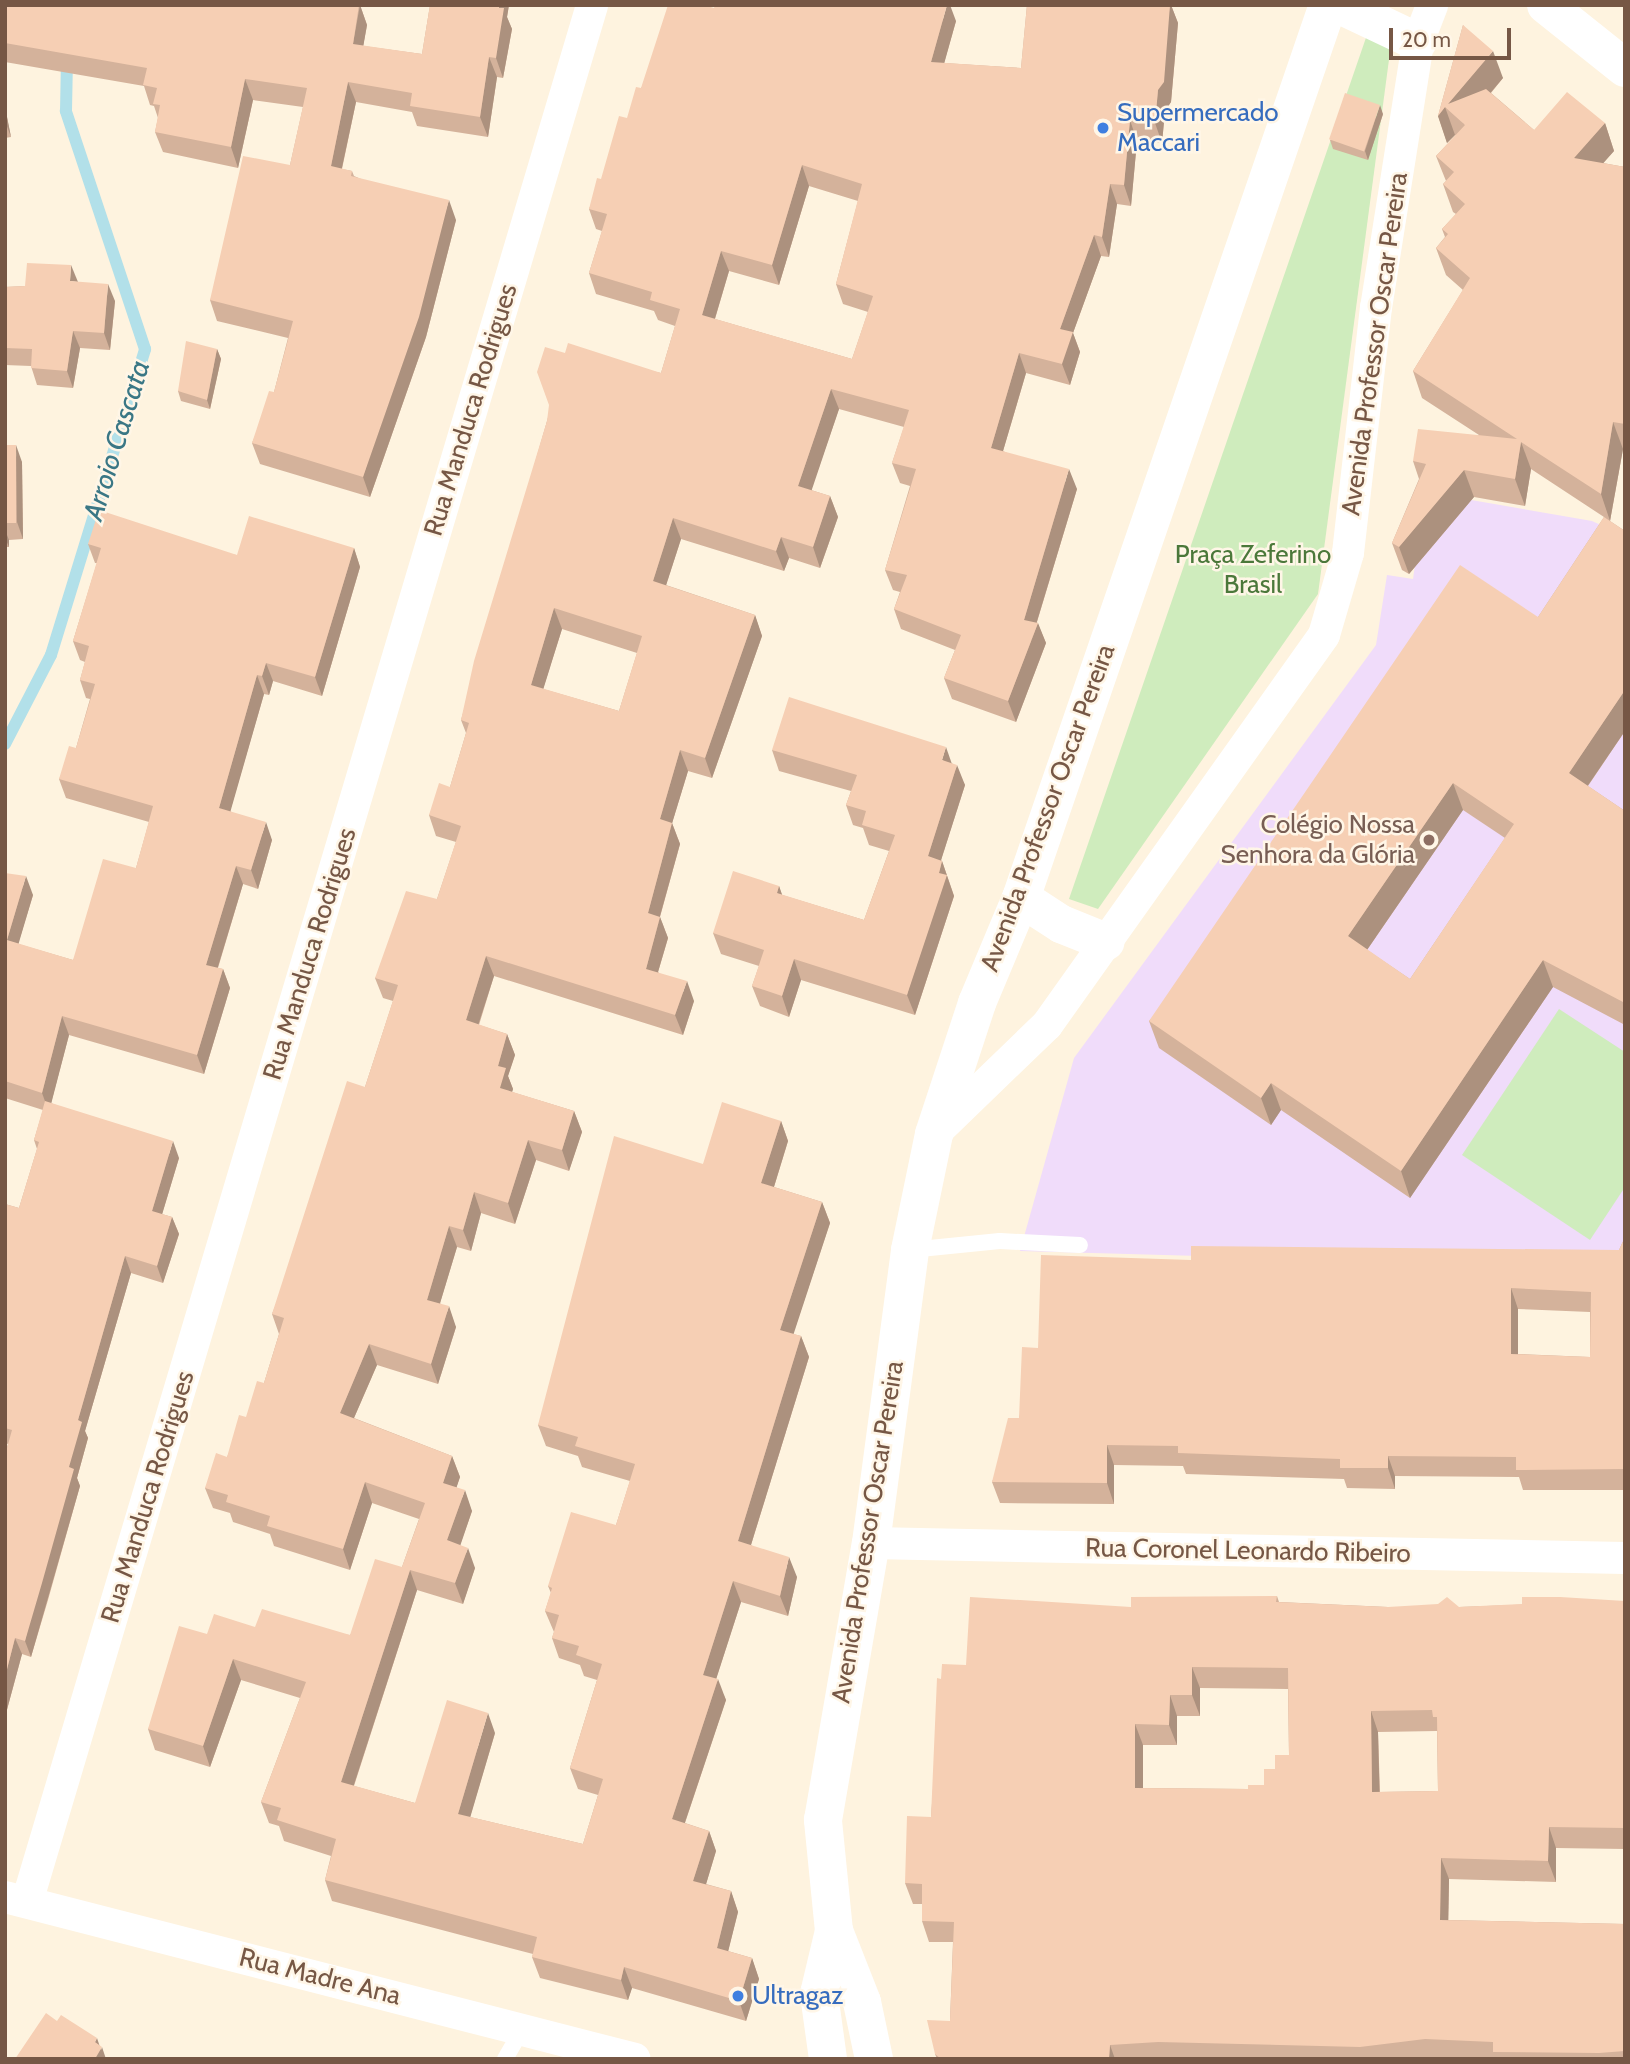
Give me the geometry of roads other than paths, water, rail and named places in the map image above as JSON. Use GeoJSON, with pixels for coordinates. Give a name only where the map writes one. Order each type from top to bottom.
{"type":"FeatureCollection","features":[{"type":"Feature","properties":{"kind":"main road","name":"Avenida Professor Oscar Pereira"},"geometry":{"type":"LineString","coordinates":[[874,2059],[862,2002],[834,1931],[823,1820],[872,1543],[911,1250],[933,1134],[976,1003],[1021,898],[1328,5]]}},
{"type":"Feature","properties":{"kind":"main road"},"geometry":{"type":"LineString","coordinates":[[1340,5],[1418,42]]}},
{"type":"Feature","properties":{"kind":"main road"},"geometry":{"type":"LineString","coordinates":[[1546,5],[1625,68]]}},
{"type":"Feature","properties":{"kind":"main road"},"geometry":{"type":"LineString","coordinates":[[1021,898],[1061,925],[1106,942]]}},
{"type":"Feature","properties":{"kind":"main road","name":"Avenida Professor Oscar Pereira"},"geometry":{"type":"LineString","coordinates":[[828,2059],[819,1994],[834,1931]]}},
{"type":"Feature","properties":{"kind":"street","name":"Rua Manduca Rodrigues"},"geometry":{"type":"LineString","coordinates":[[16,1900],[592,5]]}},
{"type":"Feature","properties":{"kind":"street","name":"Avenida Professor Oscar Pereira"},"geometry":{"type":"LineString","coordinates":[[933,1134],[1047,1025],[1324,635],[1348,553],[1376,308],[1418,42],[1432,5]]}},
{"type":"Feature","properties":{"kind":"street","name":"Rua Coronel Leonardo Ribeiro"},"geometry":{"type":"LineString","coordinates":[[872,1543],[1625,1558]]}},
{"type":"Feature","properties":{"kind":"street","name":"Rua Madre Ana"},"geometry":{"type":"LineString","coordinates":[[16,1900],[635,2059]]}},
{"type":"Feature","properties":{"kind":"lane"},"geometry":{"type":"LineString","coordinates":[[911,1250],[1000,1241],[1080,1245]]}},
{"type":"Feature","properties":{"kind":"lane"},"geometry":{"type":"LineString","coordinates":[[505,2059],[522,2030]]}},
{"type":"Feature","properties":{"kind":"waterway","name":"Arroio Cascata"},"geometry":{"type":"LineString","coordinates":[[5,744],[51,655],[145,349],[66,111],[67,58]]}},
{"type":"Feature","properties":{"kind":"place","name":"Supermercado Maccari"},"geometry":{"type":"Point","coordinates":[1103,128]}},
{"type":"Feature","properties":{"kind":"place","name":"Colégio Nossa Senhora da Glória"},"geometry":{"type":"Point","coordinates":[1429,840]}},
{"type":"Feature","properties":{"kind":"place","name":"Ultragaz"},"geometry":{"type":"Point","coordinates":[738,1996]}},
{"type":"Feature","properties":{"kind":"park label","name":"Praça Zeferino Brasil"},"geometry":{"type":"Point","coordinates":[1253,570]}}]}
